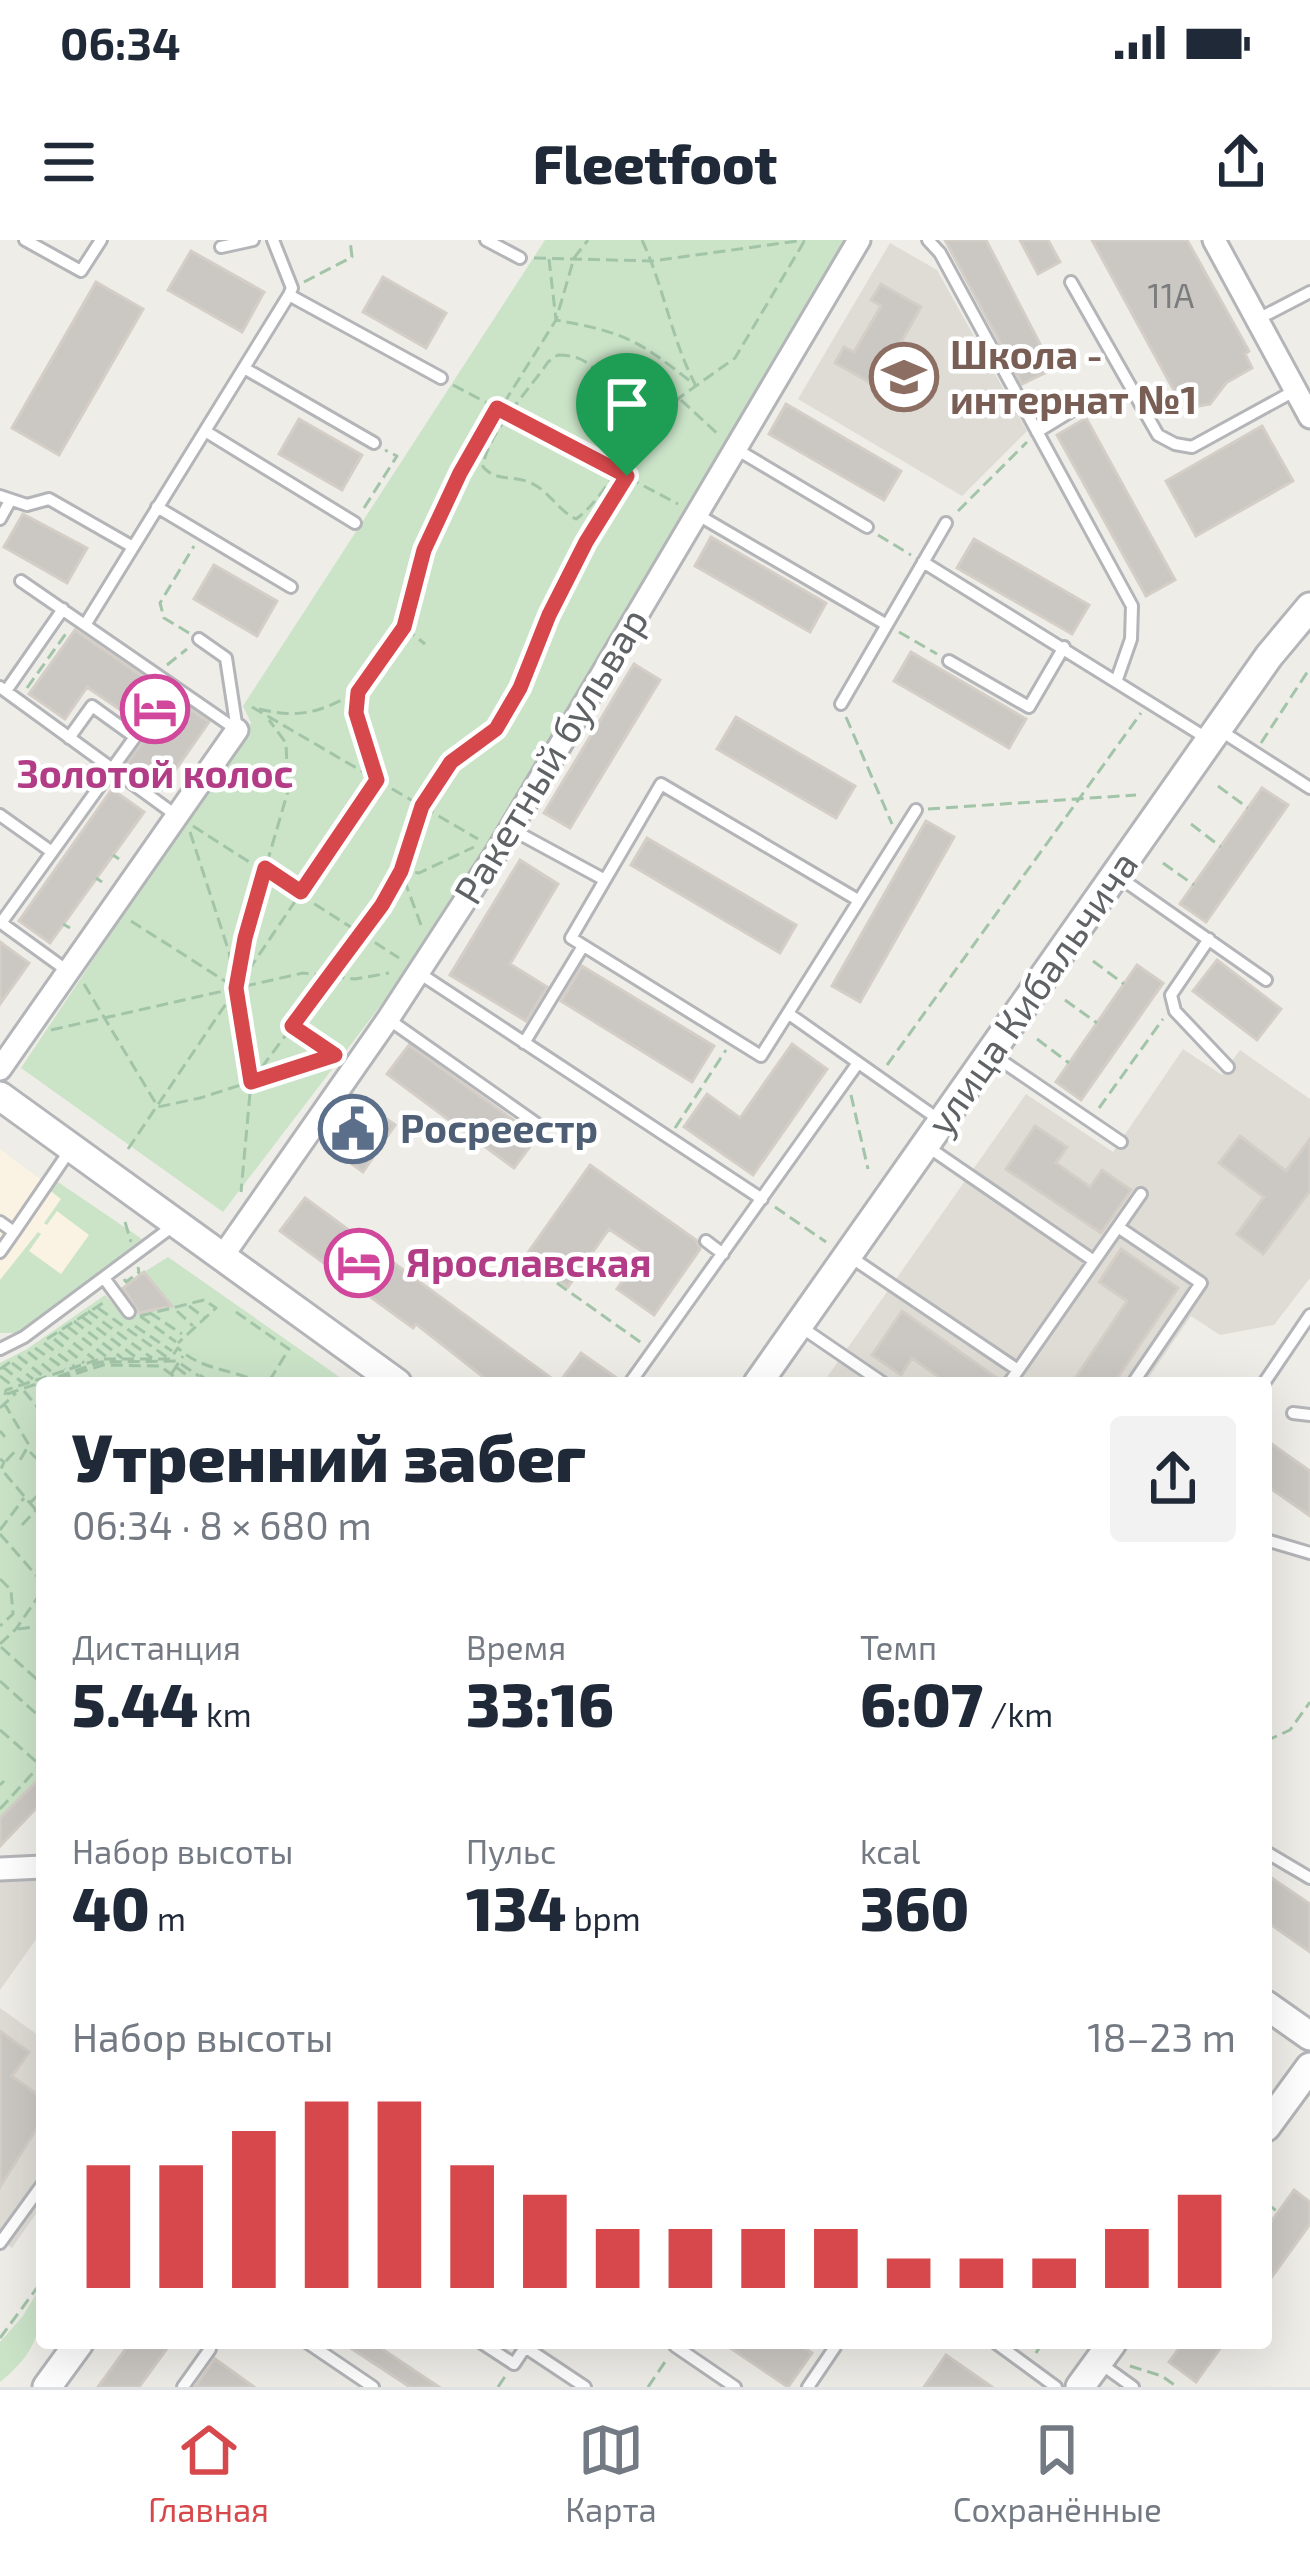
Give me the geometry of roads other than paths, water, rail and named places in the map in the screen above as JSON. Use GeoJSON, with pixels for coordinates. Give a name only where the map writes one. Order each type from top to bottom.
{"type":"FeatureCollection","features":[{"type":"Feature","properties":{"kind":"street","name":"Ракетный бульвар"},"geometry":{"type":"LineString","coordinates":[[222,1257],[419,974],[511,829],[687,509],[859,240]]}},
{"type":"Feature","properties":{"kind":"street"},"geometry":{"type":"LineString","coordinates":[[1214,240],[1310,417]]}},
{"type":"Feature","properties":{"kind":"street","name":"улица Кибальчича"},"geometry":{"type":"LineString","coordinates":[[762,1377],[1269,656],[1310,607]]}},
{"type":"Feature","properties":{"kind":"street"},"geometry":{"type":"LineString","coordinates":[[0,1069],[74,974],[237,730]]}},
{"type":"Feature","properties":{"kind":"street"},"geometry":{"type":"LineString","coordinates":[[0,1096],[389,1377]]}},
{"type":"Feature","properties":{"kind":"street"},"geometry":{"type":"LineString","coordinates":[[0,1869],[36,1867]]}},
{"type":"Feature","properties":{"kind":"street"},"geometry":{"type":"LineString","coordinates":[[1272,2009],[1310,2036]]}},
{"type":"Feature","properties":{"kind":"street"},"geometry":{"type":"LineString","coordinates":[[1272,2119],[1310,2067]]}},
{"type":"Feature","properties":{"kind":"street"},"geometry":{"type":"LineString","coordinates":[[47,2387],[75,2349]]}},
{"type":"Feature","properties":{"kind":"street"},"geometry":{"type":"LineString","coordinates":[[1080,2387],[1113,2357]]}},
{"type":"Feature","properties":{"kind":"lane"},"geometry":{"type":"LineString","coordinates":[[26,240],[81,272],[101,240]]}},
{"type":"Feature","properties":{"kind":"lane"},"geometry":{"type":"LineString","coordinates":[[221,247],[253,240]]}},
{"type":"Feature","properties":{"kind":"lane"},"geometry":{"type":"LineString","coordinates":[[273,240],[291,291],[441,378]]}},
{"type":"Feature","properties":{"kind":"lane"},"geometry":{"type":"LineString","coordinates":[[486,240],[520,258]]}},
{"type":"Feature","properties":{"kind":"lane"},"geometry":{"type":"LineString","coordinates":[[928,240],[940,253],[1132,606],[1131,639],[1116,682]]}},
{"type":"Feature","properties":{"kind":"lane"},"geometry":{"type":"LineString","coordinates":[[1071,282],[1159,434],[1175,445],[1192,447],[1295,390]]}},
{"type":"Feature","properties":{"kind":"lane"},"geometry":{"type":"LineString","coordinates":[[81,622],[133,548],[291,291]]}},
{"type":"Feature","properties":{"kind":"lane"},"geometry":{"type":"LineString","coordinates":[[1258,319],[1310,292]]}},
{"type":"Feature","properties":{"kind":"lane"},"geometry":{"type":"LineString","coordinates":[[244,368],[374,442]]}},
{"type":"Feature","properties":{"kind":"lane"},"geometry":{"type":"LineString","coordinates":[[1037,432],[1091,399]]}},
{"type":"Feature","properties":{"kind":"lane"},"geometry":{"type":"LineString","coordinates":[[206,431],[355,523]]}},
{"type":"Feature","properties":{"kind":"lane"},"geometry":{"type":"LineString","coordinates":[[727,442],[867,527]]}},
{"type":"Feature","properties":{"kind":"lane"},"geometry":{"type":"LineString","coordinates":[[0,519],[5,499],[27,505],[49,499],[133,548]]}},
{"type":"Feature","properties":{"kind":"lane"},"geometry":{"type":"LineString","coordinates":[[157,507],[291,587]]}},
{"type":"Feature","properties":{"kind":"lane"},"geometry":{"type":"LineString","coordinates":[[687,509],[887,625]]}},
{"type":"Feature","properties":{"kind":"lane"},"geometry":{"type":"LineString","coordinates":[[841,704],[946,523]]}},
{"type":"Feature","properties":{"kind":"lane"},"geometry":{"type":"LineString","coordinates":[[923,562],[1149,702],[1310,788]]}},
{"type":"Feature","properties":{"kind":"lane"},"geometry":{"type":"LineString","coordinates":[[21,580],[237,730]]}},
{"type":"Feature","properties":{"kind":"lane"},"geometry":{"type":"LineString","coordinates":[[62,609],[3,689],[178,816]]}},
{"type":"Feature","properties":{"kind":"lane"},"geometry":{"type":"LineString","coordinates":[[200,639],[226,658],[237,730]]}},
{"type":"Feature","properties":{"kind":"lane"},"geometry":{"type":"LineString","coordinates":[[949,661],[1029,707],[1064,647]]}},
{"type":"Feature","properties":{"kind":"lane"},"geometry":{"type":"LineString","coordinates":[[68,738],[92,706],[135,737],[0,922],[74,974]]}},
{"type":"Feature","properties":{"kind":"lane"},"geometry":{"type":"LineString","coordinates":[[858,899],[661,784],[571,938],[761,1056],[916,810]]}},
{"type":"Feature","properties":{"kind":"lane"},"geometry":{"type":"LineString","coordinates":[[0,815],[52,852]]}},
{"type":"Feature","properties":{"kind":"lane"},"geometry":{"type":"LineString","coordinates":[[511,829],[604,880]]}},
{"type":"Feature","properties":{"kind":"lane"},"geometry":{"type":"LineString","coordinates":[[1116,874],[1266,980]]}},
{"type":"Feature","properties":{"kind":"lane"},"geometry":{"type":"LineString","coordinates":[[1209,940],[1171,995],[1175,1012],[1228,1067]]}},
{"type":"Feature","properties":{"kind":"lane"},"geometry":{"type":"LineString","coordinates":[[524,1042],[583,946]]}},
{"type":"Feature","properties":{"kind":"lane"},"geometry":{"type":"LineString","coordinates":[[419,974],[762,1199]]}},
{"type":"Feature","properties":{"kind":"lane"},"geometry":{"type":"LineString","coordinates":[[789,1014],[942,1122]]}},
{"type":"Feature","properties":{"kind":"lane"},"geometry":{"type":"LineString","coordinates":[[388,1019],[537,1124]]}},
{"type":"Feature","properties":{"kind":"lane"},"geometry":{"type":"LineString","coordinates":[[990,1053],[1121,1142]]}},
{"type":"Feature","properties":{"kind":"lane"},"geometry":{"type":"LineString","coordinates":[[634,1377],[858,1063]]}},
{"type":"Feature","properties":{"kind":"lane"},"geometry":{"type":"LineString","coordinates":[[926,1145],[1094,1261]]}},
{"type":"Feature","properties":{"kind":"lane"},"geometry":{"type":"LineString","coordinates":[[0,1252],[71,1148]]}},
{"type":"Feature","properties":{"kind":"lane"},"geometry":{"type":"LineString","coordinates":[[1013,1377],[1141,1195]]}},
{"type":"Feature","properties":{"kind":"lane"},"geometry":{"type":"LineString","coordinates":[[0,1222],[14,1232]]}},
{"type":"Feature","properties":{"kind":"lane"},"geometry":{"type":"LineString","coordinates":[[0,1348],[24,1337],[176,1224]]}},
{"type":"Feature","properties":{"kind":"lane"},"geometry":{"type":"LineString","coordinates":[[1118,1227],[1201,1283],[1137,1377]]}},
{"type":"Feature","properties":{"kind":"lane"},"geometry":{"type":"LineString","coordinates":[[706,1241],[723,1254]]}},
{"type":"Feature","properties":{"kind":"lane"},"geometry":{"type":"LineString","coordinates":[[848,1256],[1018,1370]]}},
{"type":"Feature","properties":{"kind":"lane"},"geometry":{"type":"LineString","coordinates":[[104,1278],[132,1316]]}},
{"type":"Feature","properties":{"kind":"lane"},"geometry":{"type":"LineString","coordinates":[[1268,1377],[1310,1315]]}},
{"type":"Feature","properties":{"kind":"lane"},"geometry":{"type":"LineString","coordinates":[[799,1325],[874,1377]]}},
{"type":"Feature","properties":{"kind":"lane"},"geometry":{"type":"LineString","coordinates":[[1293,1413],[1310,1415]]}},
{"type":"Feature","properties":{"kind":"lane"},"geometry":{"type":"LineString","coordinates":[[1272,1542],[1310,1553]]}},
{"type":"Feature","properties":{"kind":"lane"},"geometry":{"type":"LineString","coordinates":[[1272,1856],[1310,1878]]}},
{"type":"Feature","properties":{"kind":"lane"},"geometry":{"type":"LineString","coordinates":[[0,2243],[36,2193]]}},
{"type":"Feature","properties":{"kind":"lane"},"geometry":{"type":"LineString","coordinates":[[317,2349],[373,2387]]}},
{"type":"Feature","properties":{"kind":"lane"},"geometry":{"type":"LineString","coordinates":[[491,2349],[514,2364],[523,2349]]}},
{"type":"Feature","properties":{"kind":"lane"},"geometry":{"type":"LineString","coordinates":[[532,2349],[586,2387]]}},
{"type":"Feature","properties":{"kind":"lane"},"geometry":{"type":"LineString","coordinates":[[682,2349],[735,2387]]}},
{"type":"Feature","properties":{"kind":"lane"},"geometry":{"type":"LineString","coordinates":[[808,2387],[834,2349]]}},
{"type":"Feature","properties":{"kind":"lane"},"geometry":{"type":"LineString","coordinates":[[1004,2349],[1057,2387]]}},
{"type":"Feature","properties":{"kind":"lane"},"geometry":{"type":"LineString","coordinates":[[183,2387],[210,2350]]}},
{"type":"Feature","properties":{"kind":"lane"},"geometry":{"type":"LineString","coordinates":[[1113,2357],[1133,2387]]}},
{"type":"Feature","properties":{"kind":"place","name":"Школа - интернат №1"},"geometry":{"type":"Point","coordinates":[904,377]}},
{"type":"Feature","properties":{"kind":"place","name":"Золотой колос"},"geometry":{"type":"Point","coordinates":[155,709]}},
{"type":"Feature","properties":{"kind":"place","name":"Росреестр"},"geometry":{"type":"Point","coordinates":[353,1129]}},
{"type":"Feature","properties":{"kind":"place","name":"Ярославская"},"geometry":{"type":"Point","coordinates":[359,1263]}}]}
